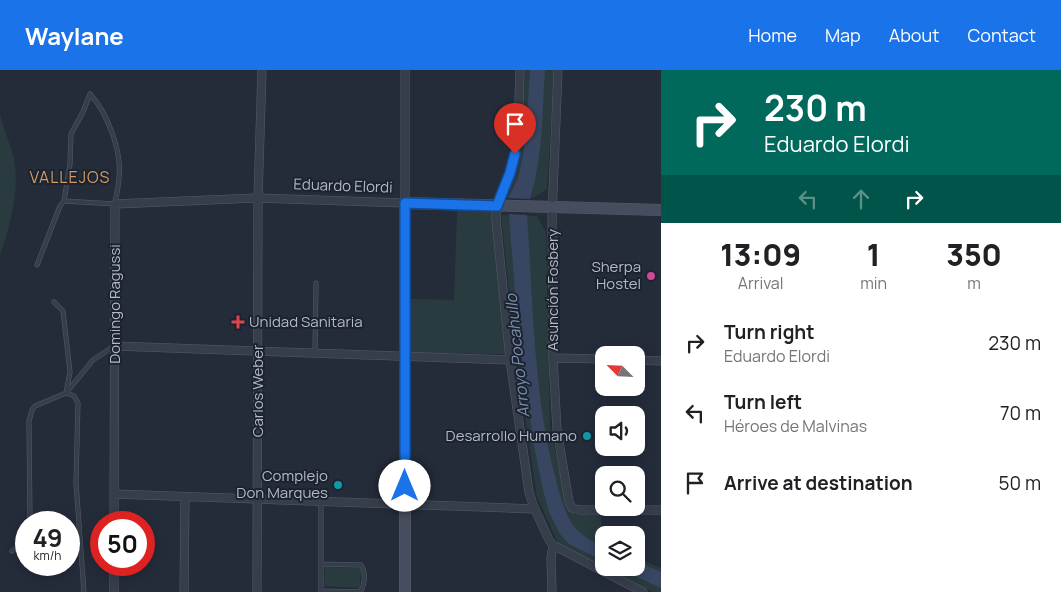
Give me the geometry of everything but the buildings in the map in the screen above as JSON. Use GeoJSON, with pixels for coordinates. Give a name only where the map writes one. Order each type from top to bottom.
{"type":"FeatureCollection","features":[{"type":"Feature","properties":{"kind":"main road","name":"Eduardo Elordi"},"geometry":{"type":"LineString","coordinates":[[405,203],[661,210]]}},
{"type":"Feature","properties":{"kind":"main road"},"geometry":{"type":"LineString","coordinates":[[405,203],[405,592]]}},
{"type":"Feature","properties":{"kind":"street","name":"Carlos Weber"},"geometry":{"type":"LineString","coordinates":[[257,592],[258,198],[262,70]]}},
{"type":"Feature","properties":{"kind":"street"},"geometry":{"type":"LineString","coordinates":[[405,70],[405,203]]}},
{"type":"Feature","properties":{"kind":"street"},"geometry":{"type":"LineString","coordinates":[[520,70],[515,154],[496,223],[510,360],[529,492],[534,509],[553,545],[643,592]]}},
{"type":"Feature","properties":{"kind":"street","name":"Asunción Fosbery"},"geometry":{"type":"LineString","coordinates":[[558,70],[553,208],[553,358],[556,430],[569,502],[572,508],[579,510],[661,510]]}},
{"type":"Feature","properties":{"kind":"street","name":"Eduardo Elordi"},"geometry":{"type":"LineString","coordinates":[[115,204],[258,198],[405,203]]}},
{"type":"Feature","properties":{"kind":"street","name":"Domingo Ragussi"},"geometry":{"type":"LineString","coordinates":[[114,511],[115,204]]}},
{"type":"Feature","properties":{"kind":"street"},"geometry":{"type":"LineString","coordinates":[[114,346],[510,360]]}},
{"type":"Feature","properties":{"kind":"street"},"geometry":{"type":"LineString","coordinates":[[553,358],[595,359]]}},
{"type":"Feature","properties":{"kind":"street"},"geometry":{"type":"LineString","coordinates":[[645,360],[661,361]]}},
{"type":"Feature","properties":{"kind":"street"},"geometry":{"type":"LineString","coordinates":[[114,494],[534,509]]}},
{"type":"Feature","properties":{"kind":"street"},"geometry":{"type":"LineString","coordinates":[[184,592],[185,497]]}},
{"type":"Feature","properties":{"kind":"street"},"geometry":{"type":"LineString","coordinates":[[552,592],[551,560],[553,545]]}},
{"type":"Feature","properties":{"kind":"street"},"geometry":{"type":"LineString","coordinates":[[114,576],[114,592]]}},
{"type":"Feature","properties":{"kind":"lane","name":"Domingo Ragussi"},"geometry":{"type":"LineString","coordinates":[[64,201],[70,164],[71,134],[90,94],[98,103],[108,124],[118,161],[120,175],[115,204]]}},
{"type":"Feature","properties":{"kind":"lane"},"geometry":{"type":"LineString","coordinates":[[37,266],[60,206],[64,201],[115,204]]}},
{"type":"Feature","properties":{"kind":"lane"},"geometry":{"type":"LineString","coordinates":[[315,353],[316,283]]}},
{"type":"Feature","properties":{"kind":"lane"},"geometry":{"type":"LineString","coordinates":[[54,302],[63,311],[70,372],[66,393]]}},
{"type":"Feature","properties":{"kind":"lane"},"geometry":{"type":"LineString","coordinates":[[30,511],[29,421],[32,410],[42,403],[66,393],[93,360],[114,346]]}},
{"type":"Feature","properties":{"kind":"lane"},"geometry":{"type":"LineString","coordinates":[[66,393],[74,396],[78,402],[76,483],[84,592]]}},
{"type":"Feature","properties":{"kind":"lane"},"geometry":{"type":"LineString","coordinates":[[321,502],[321,564],[321,591],[360,592],[364,588],[364,568],[361,565],[321,564]]}},
{"type":"Feature","properties":{"kind":"shaded area"},"geometry":{"type":"Polygon","coordinates":[[[525,70],[554,70],[547,189],[533,198],[503,197],[515,165],[525,70]]]}},
{"type":"Feature","properties":{"kind":"shaded area"},"geometry":{"type":"Polygon","coordinates":[[[0,114],[14,159],[16,183],[10,220],[0,256],[0,114]]]}},
{"type":"Feature","properties":{"kind":"shaded area"},"geometry":{"type":"Polygon","coordinates":[[[457,210],[492,211],[506,354],[410,353],[410,299],[454,300],[457,210]]]}},
{"type":"Feature","properties":{"kind":"shaded area"},"geometry":{"type":"Polygon","coordinates":[[[501,215],[537,216],[546,232],[550,428],[568,509],[576,515],[601,516],[601,526],[595,526],[595,562],[558,543],[537,497],[516,355],[501,215]]]}},
{"type":"Feature","properties":{"kind":"shaded area"},"geometry":{"type":"Polygon","coordinates":[[[645,561],[661,568],[661,592],[653,592],[622,576],[645,576],[645,561]]]}},
{"type":"Feature","properties":{"kind":"shaded area"},"geometry":{"type":"Polygon","coordinates":[[[325,567],[361,568],[360,588],[324,586],[325,567]]]}},
{"type":"Feature","properties":{"kind":"water"},"geometry":{"type":"Polygon","coordinates":[[[530,70],[545,70],[537,167],[530,199],[508,198],[517,180],[522,161],[526,135],[530,70]]]}},
{"type":"Feature","properties":{"kind":"water"},"geometry":{"type":"Polygon","coordinates":[[[509,214],[527,215],[541,405],[553,468],[563,505],[569,519],[579,532],[595,542],[595,557],[569,544],[560,534],[549,512],[534,446],[517,320],[509,214]]]}},
{"type":"Feature","properties":{"kind":"water"},"geometry":{"type":"Polygon","coordinates":[[[645,565],[661,572],[661,588],[635,576],[645,576],[645,565]]]}},
{"type":"Feature","properties":{"kind":"place","name":"Sherpa Hostel"},"geometry":{"type":"Point","coordinates":[651,276]}},
{"type":"Feature","properties":{"kind":"place","name":"Unidad Sanitaria"},"geometry":{"type":"Point","coordinates":[238,322]}},
{"type":"Feature","properties":{"kind":"place","name":"Desarrollo Humano"},"geometry":{"type":"Point","coordinates":[587,436]}},
{"type":"Feature","properties":{"kind":"place","name":"Complejo Don Marques"},"geometry":{"type":"Point","coordinates":[338,485]}},
{"type":"Feature","properties":{"kind":"district","name":"VALLEJOS"},"geometry":{"type":"Point","coordinates":[70,177]}},
{"type":"Feature","properties":{"kind":"route"},"geometry":{"type":"LineString","coordinates":[[405,486],[405,203],[497,206],[515,154]]}},
{"type":"Feature","properties":{"kind":"water label","name":"Arroyo Pocahullo"},"geometry":{"type":"Point","coordinates":[517,356]}}]}
